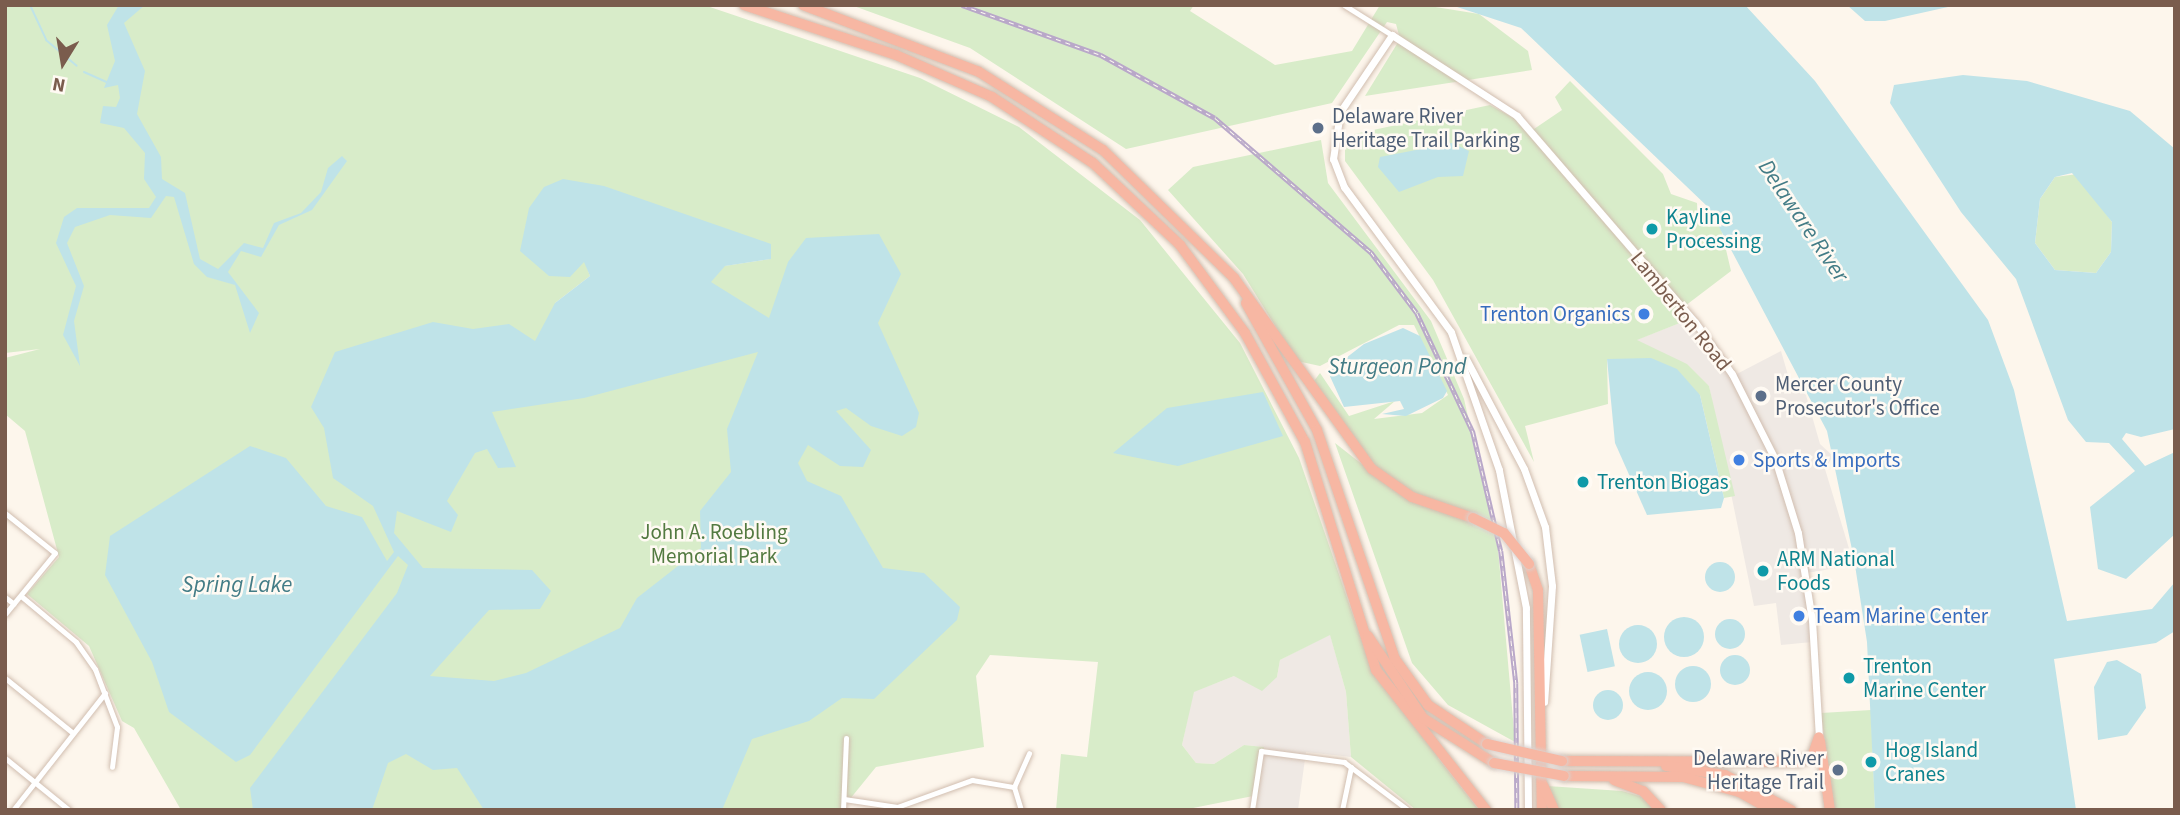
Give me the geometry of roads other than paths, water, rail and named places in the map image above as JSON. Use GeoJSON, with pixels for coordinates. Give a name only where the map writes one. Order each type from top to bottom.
{"type":"FeatureCollection","features":[{"type":"Feature","properties":{"kind":"highway"},"geometry":{"type":"LineString","coordinates":[[744,5],[971,86],[1054,134],[1147,210],[1209,281],[1278,388],[1317,472],[1376,670],[1486,810]]}},
{"type":"Feature","properties":{"kind":"highway"},"geometry":{"type":"LineString","coordinates":[[803,5],[922,47],[1011,89],[1103,150],[1176,216],[1252,301],[1372,469],[1412,496],[1473,518],[1504,533],[1529,564],[1539,598],[1538,767],[1542,810]]}},
{"type":"Feature","properties":{"kind":"highway"},"geometry":{"type":"LineString","coordinates":[[1176,216],[1252,312],[1308,409],[1402,673],[1439,715],[1487,744],[1562,761],[1798,762],[1812,757],[1819,737]]}},
{"type":"Feature","properties":{"kind":"highway"},"geometry":{"type":"LineString","coordinates":[[1347,572],[1371,642],[1399,691],[1448,739],[1494,763],[1564,776],[1694,779],[1772,810]]}},
{"type":"Feature","properties":{"kind":"highway"},"geometry":{"type":"LineString","coordinates":[[1819,737],[1830,810]]}},
{"type":"Feature","properties":{"kind":"highway"},"geometry":{"type":"LineString","coordinates":[[1637,762],[1725,775],[1791,810]]}},
{"type":"Feature","properties":{"kind":"highway"},"geometry":{"type":"LineString","coordinates":[[1538,767],[1554,810]]}},
{"type":"Feature","properties":{"kind":"highway"},"geometry":{"type":"LineString","coordinates":[[1603,778],[1637,788],[1661,810]]}},
{"type":"Feature","properties":{"kind":"street","name":"Lamberton Road"},"geometry":{"type":"LineString","coordinates":[[1344,5],[1517,116],[1695,321],[1732,374],[1767,441],[1798,533],[1814,637],[1819,737]]}},
{"type":"Feature","properties":{"kind":"street"},"geometry":{"type":"LineString","coordinates":[[1392,35],[1340,112],[1332,141],[1334,165],[1456,343],[1524,469],[1545,527],[1552,601],[1539,754]]}},
{"type":"Feature","properties":{"kind":"street"},"geometry":{"type":"LineString","coordinates":[[1456,343],[1501,479],[1518,555],[1528,652],[1528,810]]}},
{"type":"Feature","properties":{"kind":"street"},"geometry":{"type":"LineString","coordinates":[[5,513],[55,553],[5,614]]}},
{"type":"Feature","properties":{"kind":"street"},"geometry":{"type":"LineString","coordinates":[[21,596],[80,647],[105,693],[117,727],[112,767]]}},
{"type":"Feature","properties":{"kind":"street"},"geometry":{"type":"LineString","coordinates":[[5,597],[14,604]]}},
{"type":"Feature","properties":{"kind":"street"},"geometry":{"type":"LineString","coordinates":[[5,678],[73,733]]}},
{"type":"Feature","properties":{"kind":"street"},"geometry":{"type":"LineString","coordinates":[[13,810],[105,693]]}},
{"type":"Feature","properties":{"kind":"street"},"geometry":{"type":"LineString","coordinates":[[843,810],[846,738]]}},
{"type":"Feature","properties":{"kind":"street"},"geometry":{"type":"LineString","coordinates":[[1252,810],[1261,751],[1351,767],[1400,807],[1408,810]]}},
{"type":"Feature","properties":{"kind":"street"},"geometry":{"type":"LineString","coordinates":[[1021,810],[1013,787],[1029,753]]}},
{"type":"Feature","properties":{"kind":"street"},"geometry":{"type":"LineString","coordinates":[[5,758],[69,810]]}},
{"type":"Feature","properties":{"kind":"street"},"geometry":{"type":"LineString","coordinates":[[1342,810],[1351,767]]}},
{"type":"Feature","properties":{"kind":"street"},"geometry":{"type":"LineString","coordinates":[[844,799],[897,808],[972,780],[1013,787]]}},
{"type":"Feature","properties":{"kind":"water"},"geometry":{"type":"Polygon","coordinates":[[[119,5],[145,5],[124,23],[145,71],[137,114],[161,157],[162,179],[185,193],[200,259],[218,269],[244,243],[263,248],[274,223],[301,213],[321,192],[328,168],[342,156],[347,161],[312,210],[279,225],[261,257],[241,251],[228,272],[259,313],[250,333],[235,285],[207,277],[194,264],[174,197],[166,196],[151,218],[110,215],[75,227],[67,243],[84,286],[74,321],[80,366],[63,335],[76,286],[56,243],[64,217],[77,208],[149,208],[156,197],[144,179],[145,153],[124,128],[100,123],[103,106],[116,107],[120,98],[118,85],[104,88],[115,61],[107,25],[119,5]]]}},
{"type":"Feature","properties":{"kind":"water","name":"Delaware River"},"geometry":{"type":"Polygon","coordinates":[[[1451,5],[1745,5],[1815,81],[1988,320],[2014,390],[2067,621],[2152,609],[2175,582],[2175,631],[2156,643],[2054,659],[2076,810],[1875,810],[1867,642],[1854,559],[1827,431],[1709,208],[1521,28],[1451,5]]]}},
{"type":"Feature","properties":{"kind":"water"},"geometry":{"type":"Polygon","coordinates":[[[1847,5],[1957,5],[1885,21],[1865,21],[1847,5]]]}},
{"type":"Feature","properties":{"kind":"water"},"geometry":{"type":"Polygon","coordinates":[[[1963,75],[2027,81],[2130,111],[2175,149],[2175,429],[2141,437],[2126,433],[2122,439],[2145,466],[2175,452],[2175,534],[2126,579],[2098,569],[2090,507],[2135,471],[2109,443],[2086,442],[2068,420],[2016,279],[1961,212],[1890,103],[1894,85],[1963,75]],[[2072,173],[2055,177],[2040,199],[2035,243],[2055,270],[2096,273],[2111,252],[2112,222],[2072,173]]]}},
{"type":"Feature","properties":{"kind":"water"},"geometry":{"type":"Polygon","coordinates":[[[1452,143],[1469,151],[1463,176],[1438,177],[1399,192],[1378,167],[1380,157],[1452,143]]]}},
{"type":"Feature","properties":{"kind":"water","name":"Spring Lake"},"geometry":{"type":"Polygon","coordinates":[[[563,179],[604,186],[771,244],[771,259],[725,266],[711,282],[769,318],[788,262],[806,238],[879,234],[901,274],[878,323],[919,413],[916,427],[902,436],[871,426],[846,408],[836,411],[871,450],[863,467],[840,466],[808,445],[798,463],[807,481],[841,496],[883,568],[924,573],[960,607],[957,620],[874,699],[842,698],[809,721],[752,739],[722,810],[484,810],[457,768],[433,770],[406,754],[388,763],[372,810],[253,810],[250,788],[397,593],[408,565],[398,556],[250,755],[236,762],[169,712],[152,662],[105,575],[110,536],[250,446],[286,458],[326,506],[362,517],[387,561],[394,552],[373,506],[333,478],[324,428],[311,407],[335,352],[433,322],[473,329],[509,324],[535,341],[555,303],[590,276],[584,262],[570,277],[549,276],[520,251],[529,208],[544,187],[563,179]],[[758,352],[584,398],[492,412],[516,467],[498,468],[487,449],[475,453],[447,501],[458,515],[451,532],[397,511],[394,533],[423,568],[532,570],[551,591],[540,609],[489,610],[430,676],[494,681],[526,673],[620,628],[637,598],[701,548],[700,511],[731,472],[727,429],[758,352]]]}},
{"type":"Feature","properties":{"kind":"water","name":"Sturgeon Pond"},"geometry":{"type":"Polygon","coordinates":[[[1403,328],[1420,336],[1447,391],[1443,398],[1406,416],[1382,414],[1404,409],[1400,401],[1344,407],[1328,372],[1364,344],[1403,328]]]}},
{"type":"Feature","properties":{"kind":"water"},"geometry":{"type":"Polygon","coordinates":[[[1651,358],[1677,369],[1700,395],[1724,498],[1721,508],[1647,515],[1615,443],[1607,359],[1651,358]]]}},
{"type":"Feature","properties":{"kind":"water"},"geometry":{"type":"Polygon","coordinates":[[[1263,392],[1283,436],[1178,466],[1113,453],[1167,408],[1263,392]]]}},
{"type":"Feature","properties":{"kind":"water"},"geometry":{"type":"Polygon","coordinates":[[[1720,562],[1731,566],[1735,577],[1731,588],[1720,592],[1709,588],[1705,577],[1709,566],[1720,562]]]}},
{"type":"Feature","properties":{"kind":"water"},"geometry":{"type":"Polygon","coordinates":[[[1684,617],[1698,623],[1704,637],[1698,651],[1684,657],[1670,651],[1664,637],[1670,623],[1684,617]]]}},
{"type":"Feature","properties":{"kind":"water"},"geometry":{"type":"Polygon","coordinates":[[[1730,619],[1741,623],[1745,634],[1741,645],[1730,649],[1719,645],[1715,634],[1719,623],[1730,619]]]}},
{"type":"Feature","properties":{"kind":"water"},"geometry":{"type":"Polygon","coordinates":[[[1638,625],[1651,631],[1657,644],[1651,657],[1638,663],[1625,657],[1619,644],[1625,631],[1638,625]]]}},
{"type":"Feature","properties":{"kind":"water"},"geometry":{"type":"Polygon","coordinates":[[[1607,629],[1615,666],[1588,672],[1580,635],[1607,629]]]}},
{"type":"Feature","properties":{"kind":"water"},"geometry":{"type":"Polygon","coordinates":[[[1735,655],[1746,659],[1750,670],[1746,681],[1735,685],[1724,681],[1720,670],[1724,659],[1735,655]]]}},
{"type":"Feature","properties":{"kind":"water"},"geometry":{"type":"Polygon","coordinates":[[[2117,660],[2141,674],[2146,708],[2127,735],[2098,740],[2094,687],[2107,662],[2117,660]]]}},
{"type":"Feature","properties":{"kind":"water"},"geometry":{"type":"Polygon","coordinates":[[[1693,666],[1706,671],[1711,684],[1706,697],[1693,702],[1680,697],[1675,684],[1680,671],[1693,666]]]}},
{"type":"Feature","properties":{"kind":"water"},"geometry":{"type":"Polygon","coordinates":[[[1648,672],[1661,678],[1667,691],[1661,704],[1648,710],[1635,704],[1629,691],[1635,678],[1648,672]]]}},
{"type":"Feature","properties":{"kind":"water"},"geometry":{"type":"Polygon","coordinates":[[[1608,690],[1619,694],[1623,705],[1619,716],[1608,720],[1597,716],[1593,705],[1597,694],[1608,690]]]}},
{"type":"Feature","properties":{"kind":"waterway"},"geometry":{"type":"LineString","coordinates":[[30,5],[46,40],[77,66]]}},
{"type":"Feature","properties":{"kind":"waterway"},"geometry":{"type":"LineString","coordinates":[[84,72],[109,83]]}},
{"type":"Feature","properties":{"kind":"railway"},"geometry":{"type":"LineString","coordinates":[[962,5],[1101,55],[1215,118],[1371,252],[1417,313],[1473,432],[1501,551],[1516,683],[1517,810]]}},
{"type":"Feature","properties":{"kind":"place","name":"Delaware River Heritage Trail Parking"},"geometry":{"type":"Point","coordinates":[1318,128]}},
{"type":"Feature","properties":{"kind":"place","name":"Kayline Processing"},"geometry":{"type":"Point","coordinates":[1652,229]}},
{"type":"Feature","properties":{"kind":"place","name":"Trenton Organics"},"geometry":{"type":"Point","coordinates":[1644,314]}},
{"type":"Feature","properties":{"kind":"place","name":"Mercer County Prosecutor's Office"},"geometry":{"type":"Point","coordinates":[1761,396]}},
{"type":"Feature","properties":{"kind":"place","name":"Sports & Imports"},"geometry":{"type":"Point","coordinates":[1739,460]}},
{"type":"Feature","properties":{"kind":"place","name":"Trenton Biogas"},"geometry":{"type":"Point","coordinates":[1583,482]}},
{"type":"Feature","properties":{"kind":"place","name":"ARM National Foods"},"geometry":{"type":"Point","coordinates":[1763,571]}},
{"type":"Feature","properties":{"kind":"place","name":"Team Marine Center"},"geometry":{"type":"Point","coordinates":[1799,616]}},
{"type":"Feature","properties":{"kind":"place","name":"Trenton Marine Center"},"geometry":{"type":"Point","coordinates":[1849,678]}},
{"type":"Feature","properties":{"kind":"place","name":"Hog Island Cranes"},"geometry":{"type":"Point","coordinates":[1871,762]}},
{"type":"Feature","properties":{"kind":"place","name":"Delaware River Heritage Trail"},"geometry":{"type":"Point","coordinates":[1838,770]}},
{"type":"Feature","properties":{"kind":"park label","name":"John A. Roebling Memorial Park"},"geometry":{"type":"Point","coordinates":[714,544]}}]}
